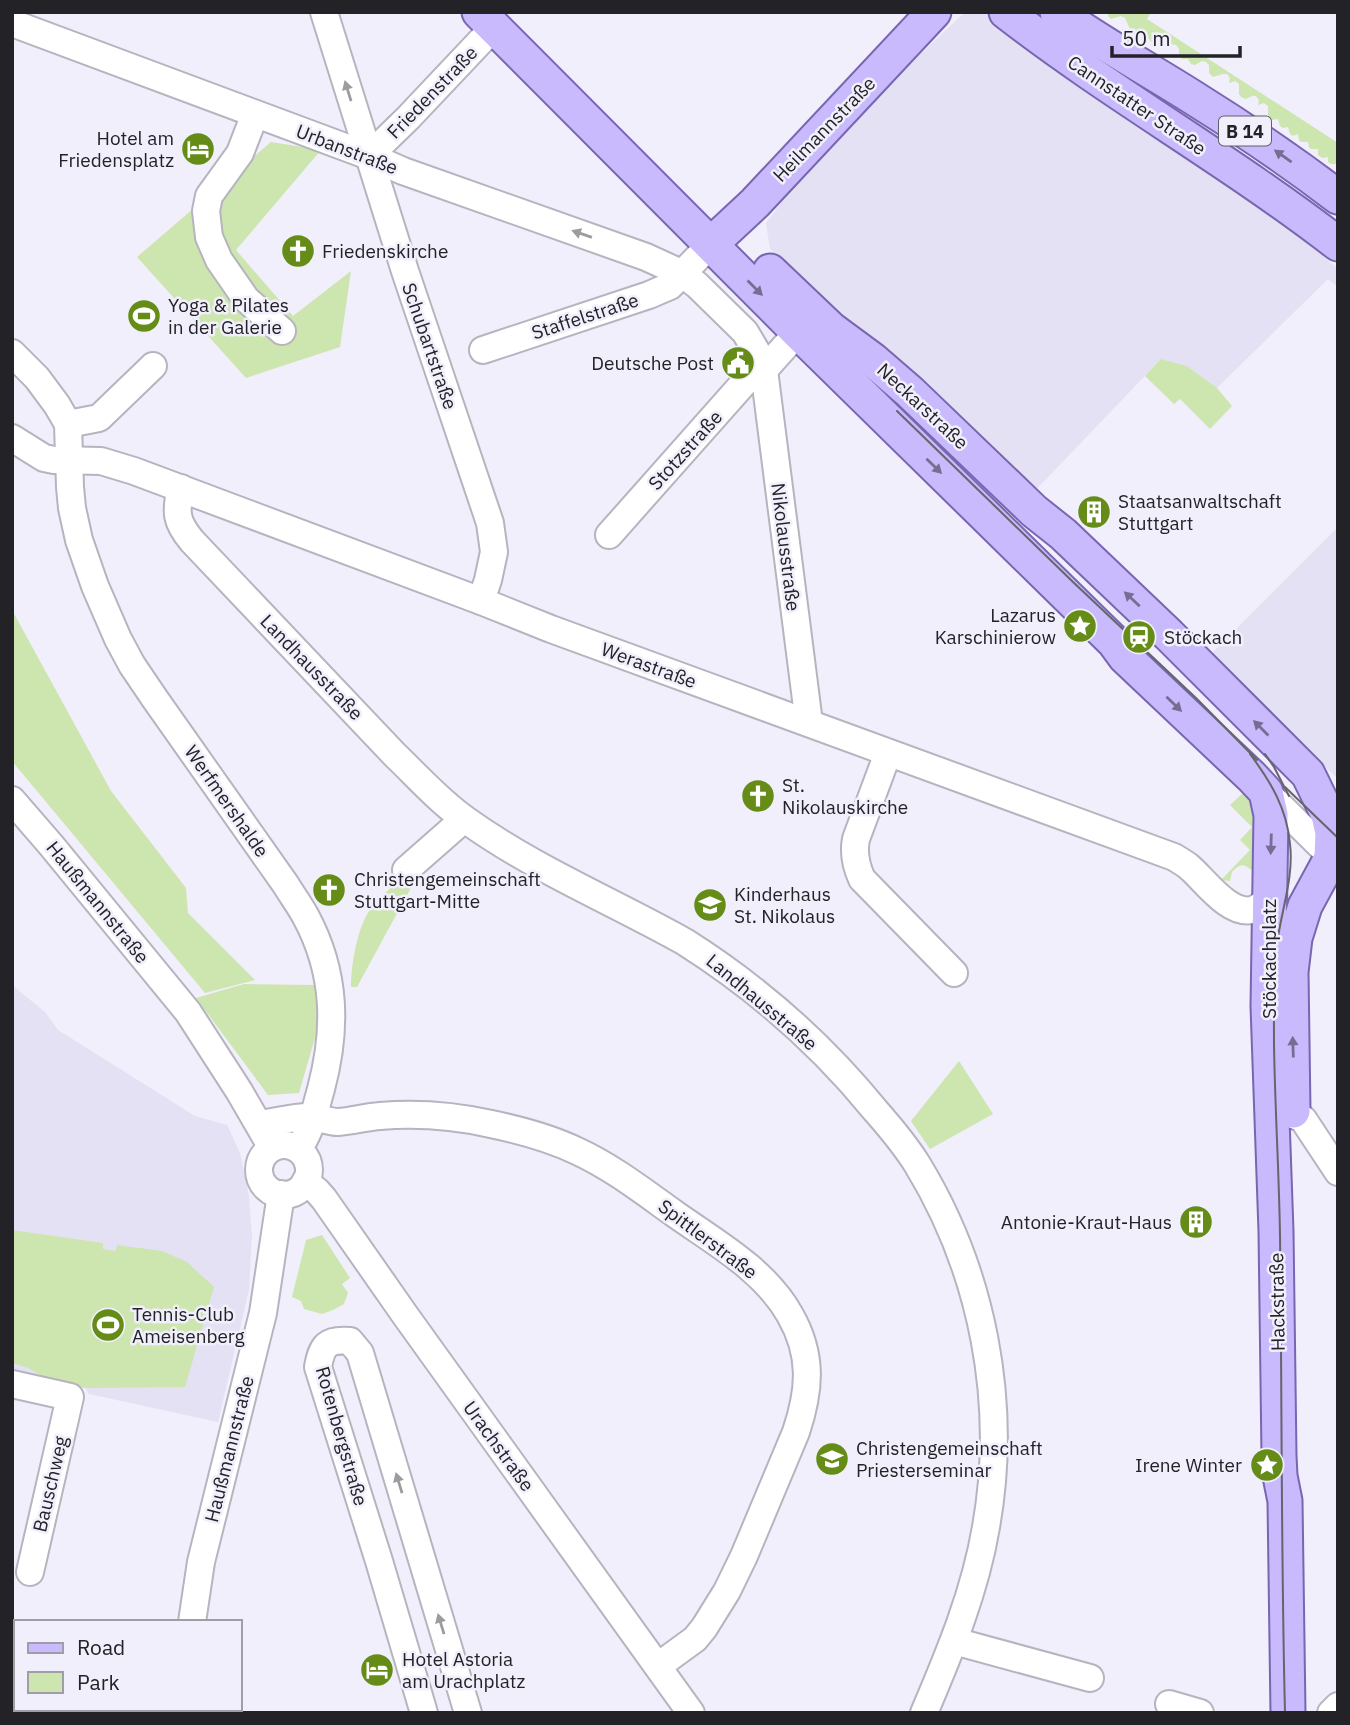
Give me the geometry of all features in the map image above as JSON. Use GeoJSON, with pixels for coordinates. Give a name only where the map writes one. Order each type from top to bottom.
{"type":"FeatureCollection","features":[{"type":"Feature","properties":{"kind":"main road","name":"Heilmannstraße"},"geometry":{"type":"LineString","coordinates":[[719,236],[755,203],[934,12]]}},
{"type":"Feature","properties":{"kind":"main road","name":"Cannstatter Straße"},"geometry":{"type":"LineString","coordinates":[[1006,12],[1065,57],[1251,181],[1338,244]]}},
{"type":"Feature","properties":{"kind":"main road","name":"Cannstatter Straße"},"geometry":{"type":"LineString","coordinates":[[1062,15],[1127,59],[1253,136],[1338,197]]}},
{"type":"Feature","properties":{"kind":"main road","name":"Neckarstraße"},"geometry":{"type":"LineString","coordinates":[[493,17],[719,236],[817,318],[860,371],[885,418],[1096,624],[1125,657],[1266,792]]}},
{"type":"Feature","properties":{"kind":"main road","name":"Neckarstraße"},"geometry":{"type":"LineString","coordinates":[[719,236],[792,339],[911,392],[1034,512],[1063,534],[1150,616],[1308,774]]}},
{"type":"Feature","properties":{"kind":"main road"},"geometry":{"type":"LineString","coordinates":[[885,418],[882,403],[890,389],[897,387],[911,392]]}},
{"type":"Feature","properties":{"kind":"main road"},"geometry":{"type":"LineString","coordinates":[[1308,774],[1328,814],[1334,861]]}},
{"type":"Feature","properties":{"kind":"main road","name":"Stöckachplatz"},"geometry":{"type":"LineString","coordinates":[[1266,792],[1271,815],[1268,967],[1283,1121]]}},
{"type":"Feature","properties":{"kind":"main road","name":"Hackstraße"},"geometry":{"type":"LineString","coordinates":[[1288,1713],[1285,1501],[1279,1456],[1276,1231],[1294,938],[1304,906],[1334,861]]}},
{"type":"Feature","properties":{"kind":"street","name":"Schubartstraße"},"geometry":{"type":"LineString","coordinates":[[324,12],[405,271],[490,523],[494,552],[481,601]]}},
{"type":"Feature","properties":{"kind":"street","name":"Friedenstraße"},"geometry":{"type":"LineString","coordinates":[[369,156],[408,118],[493,17]]}},
{"type":"Feature","properties":{"kind":"street","name":"Urbanstraße"},"geometry":{"type":"LineString","coordinates":[[15,20],[402,171],[646,257],[681,273]]}},
{"type":"Feature","properties":{"kind":"street"},"geometry":{"type":"LineString","coordinates":[[255,114],[240,153],[209,196],[206,211],[209,237],[219,260],[246,299],[282,331]]}},
{"type":"Feature","properties":{"kind":"street"},"geometry":{"type":"LineString","coordinates":[[681,273],[719,236]]}},
{"type":"Feature","properties":{"kind":"street","name":"Neckarstraße"},"geometry":{"type":"LineString","coordinates":[[681,273],[745,332],[764,370]]}},
{"type":"Feature","properties":{"kind":"street","name":"Staffelstraße"},"geometry":{"type":"LineString","coordinates":[[483,350],[649,295],[670,286],[681,273]]}},
{"type":"Feature","properties":{"kind":"street","name":"Neckarstraße"},"geometry":{"type":"LineString","coordinates":[[745,332],[769,343],[792,339]]}},
{"type":"Feature","properties":{"kind":"street"},"geometry":{"type":"LineString","coordinates":[[764,370],[792,339]]}},
{"type":"Feature","properties":{"kind":"street"},"geometry":{"type":"LineString","coordinates":[[12,353],[37,378],[68,424],[69,461]]}},
{"type":"Feature","properties":{"kind":"street"},"geometry":{"type":"LineString","coordinates":[[68,424],[99,418],[153,366]]}},
{"type":"Feature","properties":{"kind":"street","name":"Stotzstraße"},"geometry":{"type":"LineString","coordinates":[[610,535],[750,376],[764,370]]}},
{"type":"Feature","properties":{"kind":"street","name":"Nikolausstraße"},"geometry":{"type":"LineString","coordinates":[[764,370],[809,723]]}},
{"type":"Feature","properties":{"kind":"street","name":"Werastraße"},"geometry":{"type":"LineString","coordinates":[[12,438],[44,458],[101,461],[181,488],[551,629],[1166,854],[1189,867],[1233,907],[1252,910],[1270,897]]}},
{"type":"Feature","properties":{"kind":"street","name":"Werfmershalde"},"geometry":{"type":"LineString","coordinates":[[69,461],[72,508],[79,540],[118,639],[155,699],[286,885],[305,915],[326,965],[332,1022],[325,1076],[307,1135],[285,1149]]}},
{"type":"Feature","properties":{"kind":"street","name":"Landhausstraße"},"geometry":{"type":"LineString","coordinates":[[181,488],[176,509],[183,531],[430,789],[464,819],[536,864],[659,927],[709,957],[755,992],[835,1064],[894,1132],[917,1164],[952,1232],[974,1293],[991,1374],[994,1409],[986,1527],[972,1586],[954,1641],[924,1713]]}},
{"type":"Feature","properties":{"kind":"street"},"geometry":{"type":"LineString","coordinates":[[888,753],[856,839],[854,847],[857,868],[862,879],[954,973]]}},
{"type":"Feature","properties":{"kind":"street","name":"Neckarstraße"},"geometry":{"type":"LineString","coordinates":[[1308,774],[1338,803]]}},
{"type":"Feature","properties":{"kind":"street","name":"Neckarstraße"},"geometry":{"type":"LineString","coordinates":[[1266,792],[1334,861]]}},
{"type":"Feature","properties":{"kind":"street","name":"Haußmannstraße"},"geometry":{"type":"LineString","coordinates":[[12,800],[188,1012],[260,1124],[285,1149]]}},
{"type":"Feature","properties":{"kind":"street"},"geometry":{"type":"LineString","coordinates":[[406,870],[464,819]]}},
{"type":"Feature","properties":{"kind":"street","name":"Spittlerstraße"},"geometry":{"type":"LineString","coordinates":[[260,1124],[313,1117],[337,1122],[405,1115],[458,1118],[508,1127],[579,1152],[628,1181],[747,1266],[768,1285],[789,1314],[804,1349],[808,1375],[806,1399],[796,1432],[727,1591],[695,1639],[658,1666]]}},
{"type":"Feature","properties":{"kind":"street"},"geometry":{"type":"LineString","coordinates":[[1283,1121],[1303,1119],[1338,1172]]}},
{"type":"Feature","properties":{"kind":"street"},"geometry":{"type":"LineString","coordinates":[[285,1149],[304,1156],[308,1164],[305,1182],[290,1194],[272,1192],[260,1179],[260,1161],[265,1153],[285,1149]]}},
{"type":"Feature","properties":{"kind":"street","name":"Urachstraße"},"geometry":{"type":"LineString","coordinates":[[305,1182],[324,1199],[691,1713]]}},
{"type":"Feature","properties":{"kind":"street","name":"Haußmannstraße"},"geometry":{"type":"LineString","coordinates":[[192,1620],[204,1549],[263,1313],[281,1194]]}},
{"type":"Feature","properties":{"kind":"street","name":"Rotenbergstraße"},"geometry":{"type":"LineString","coordinates":[[424,1713],[318,1367],[321,1350],[335,1341],[350,1341],[360,1353],[468,1713]]}},
{"type":"Feature","properties":{"kind":"street","name":"Bauschweg"},"geometry":{"type":"LineString","coordinates":[[12,1384],[70,1397],[30,1572]]}},
{"type":"Feature","properties":{"kind":"street"},"geometry":{"type":"LineString","coordinates":[[379,1560],[418,1548]]}},
{"type":"Feature","properties":{"kind":"street"},"geometry":{"type":"LineString","coordinates":[[954,1641],[1090,1678]]}},
{"type":"Feature","properties":{"kind":"street"},"geometry":{"type":"LineString","coordinates":[[1169,1704],[1200,1713]]}},
{"type":"Feature","properties":{"kind":"street"},"geometry":{"type":"LineString","coordinates":[[1331,1713],[1338,1706]]}},
{"type":"Feature","properties":{"kind":"shaded area"},"geometry":{"type":"Polygon","coordinates":[[[965,12],[984,12],[1107,102],[1256,200],[1338,269],[1338,287],[1328,279],[1217,388],[1187,366],[1161,359],[1032,494],[770,249],[766,223],[811,163],[965,12]]]}},
{"type":"Feature","properties":{"kind":"shaded area"},"geometry":{"type":"Polygon","coordinates":[[[1338,527],[1338,779],[1210,655],[1338,527]]]}},
{"type":"Feature","properties":{"kind":"shaded area"},"geometry":{"type":"Polygon","coordinates":[[[12,985],[45,1012],[58,1030],[195,1116],[227,1125],[240,1153],[249,1196],[252,1236],[249,1290],[218,1422],[89,1394],[85,1388],[12,1372],[12,985]]]}},
{"type":"Feature","properties":{"kind":"green space"},"geometry":{"type":"Polygon","coordinates":[[[1108,12],[1151,12],[1147,19],[1338,143],[1338,164],[1331,164],[1328,157],[1322,158],[1318,155],[1318,149],[1311,149],[1308,142],[1301,142],[1298,134],[1290,134],[1288,127],[1280,126],[1278,119],[1271,120],[1268,106],[1264,103],[1258,105],[1256,96],[1246,99],[1241,97],[1239,84],[1235,81],[1229,83],[1227,74],[1213,77],[1206,62],[1191,64],[1188,59],[1179,57],[1176,45],[1161,47],[1157,41],[1151,42],[1147,36],[1139,35],[1137,30],[1130,29],[1125,18],[1121,16],[1111,19],[1108,12]]]}},
{"type":"Feature","properties":{"kind":"green space"},"geometry":{"type":"Polygon","coordinates":[[[271,142],[321,150],[236,250],[293,316],[351,271],[340,347],[246,378],[137,257],[271,142]]]}},
{"type":"Feature","properties":{"kind":"green space"},"geometry":{"type":"Polygon","coordinates":[[[1161,359],[1187,366],[1217,388],[1232,406],[1210,429],[1180,399],[1174,404],[1145,376],[1161,359]]]}},
{"type":"Feature","properties":{"kind":"green space"},"geometry":{"type":"Polygon","coordinates":[[[12,610],[111,791],[186,888],[188,913],[255,980],[205,993],[12,761],[12,610]]]}},
{"type":"Feature","properties":{"kind":"green space"},"geometry":{"type":"Polygon","coordinates":[[[1243,793],[1254,808],[1260,823],[1255,859],[1251,870],[1241,865],[1232,872],[1230,881],[1221,880],[1250,850],[1240,840],[1252,827],[1230,805],[1243,793]]]}},
{"type":"Feature","properties":{"kind":"green space"},"geometry":{"type":"Polygon","coordinates":[[[405,875],[414,882],[357,987],[351,987],[356,948],[365,919],[377,901],[405,875]]]}},
{"type":"Feature","properties":{"kind":"green space"},"geometry":{"type":"Polygon","coordinates":[[[244,984],[315,985],[321,1017],[299,1093],[268,1095],[196,998],[244,984]]]}},
{"type":"Feature","properties":{"kind":"green space"},"geometry":{"type":"Polygon","coordinates":[[[959,1061],[993,1114],[930,1149],[911,1121],[959,1061]]]}},
{"type":"Feature","properties":{"kind":"green space","name":"Tennis-Club Ameisenberg"},"geometry":{"type":"Polygon","coordinates":[[[12,1230],[103,1243],[103,1249],[116,1251],[117,1245],[162,1251],[187,1262],[214,1287],[185,1387],[85,1388],[49,1380],[28,1368],[12,1363],[12,1230]]]}},
{"type":"Feature","properties":{"kind":"green space"},"geometry":{"type":"Polygon","coordinates":[[[322,1235],[350,1278],[342,1284],[348,1293],[344,1304],[322,1314],[304,1309],[301,1301],[292,1297],[306,1240],[322,1235]]]}},
{"type":"Feature","properties":{"kind":"tram line"},"geometry":{"type":"LineString","coordinates":[[897,411],[1257,760]]}},
{"type":"Feature","properties":{"kind":"tram line"},"geometry":{"type":"LineString","coordinates":[[1250,754],[1265,775],[1282,808],[1291,857],[1277,944],[1274,1007],[1280,1235],[1285,1713]]}},
{"type":"Feature","properties":{"kind":"tram line"},"geometry":{"type":"LineString","coordinates":[[1265,754],[1289,796]]}},
{"type":"Feature","properties":{"kind":"tram line"},"geometry":{"type":"LineString","coordinates":[[1285,787],[1338,838]]}},
{"type":"Feature","properties":{"kind":"place","name":"Hotel am Friedensplatz"},"geometry":{"type":"Point","coordinates":[198,149]}},
{"type":"Feature","properties":{"kind":"place","name":"Friedenskirche"},"geometry":{"type":"Point","coordinates":[298,251]}},
{"type":"Feature","properties":{"kind":"place","name":"Yoga & Pilates in der Galerie"},"geometry":{"type":"Point","coordinates":[144,316]}},
{"type":"Feature","properties":{"kind":"place","name":"Deutsche Post"},"geometry":{"type":"Point","coordinates":[738,363]}},
{"type":"Feature","properties":{"kind":"place","name":"Staatsanwaltschaft Stuttgart"},"geometry":{"type":"Point","coordinates":[1094,512]}},
{"type":"Feature","properties":{"kind":"place","name":"Lazarus Karschinierow"},"geometry":{"type":"Point","coordinates":[1080,626]}},
{"type":"Feature","properties":{"kind":"place","name":"Stöckach"},"geometry":{"type":"Point","coordinates":[1139,637]}},
{"type":"Feature","properties":{"kind":"place","name":"St. Nikolauskirche"},"geometry":{"type":"Point","coordinates":[758,796]}},
{"type":"Feature","properties":{"kind":"place","name":"Christengemeinschaft Stuttgart-Mitte"},"geometry":{"type":"Point","coordinates":[329,890]}},
{"type":"Feature","properties":{"kind":"place","name":"Kinderhaus St. Nikolaus"},"geometry":{"type":"Point","coordinates":[710,905]}},
{"type":"Feature","properties":{"kind":"place","name":"Antonie-Kraut-Haus"},"geometry":{"type":"Point","coordinates":[1196,1222]}},
{"type":"Feature","properties":{"kind":"place","name":"Tennis-Club Ameisenberg"},"geometry":{"type":"Point","coordinates":[108,1325]}},
{"type":"Feature","properties":{"kind":"place","name":"Christengemeinschaft Priesterseminar"},"geometry":{"type":"Point","coordinates":[832,1459]}},
{"type":"Feature","properties":{"kind":"place","name":"Irene Winter"},"geometry":{"type":"Point","coordinates":[1267,1465]}},
{"type":"Feature","properties":{"kind":"place","name":"Hotel Astoria am Urachplatz"},"geometry":{"type":"Point","coordinates":[377,1670]}}]}
